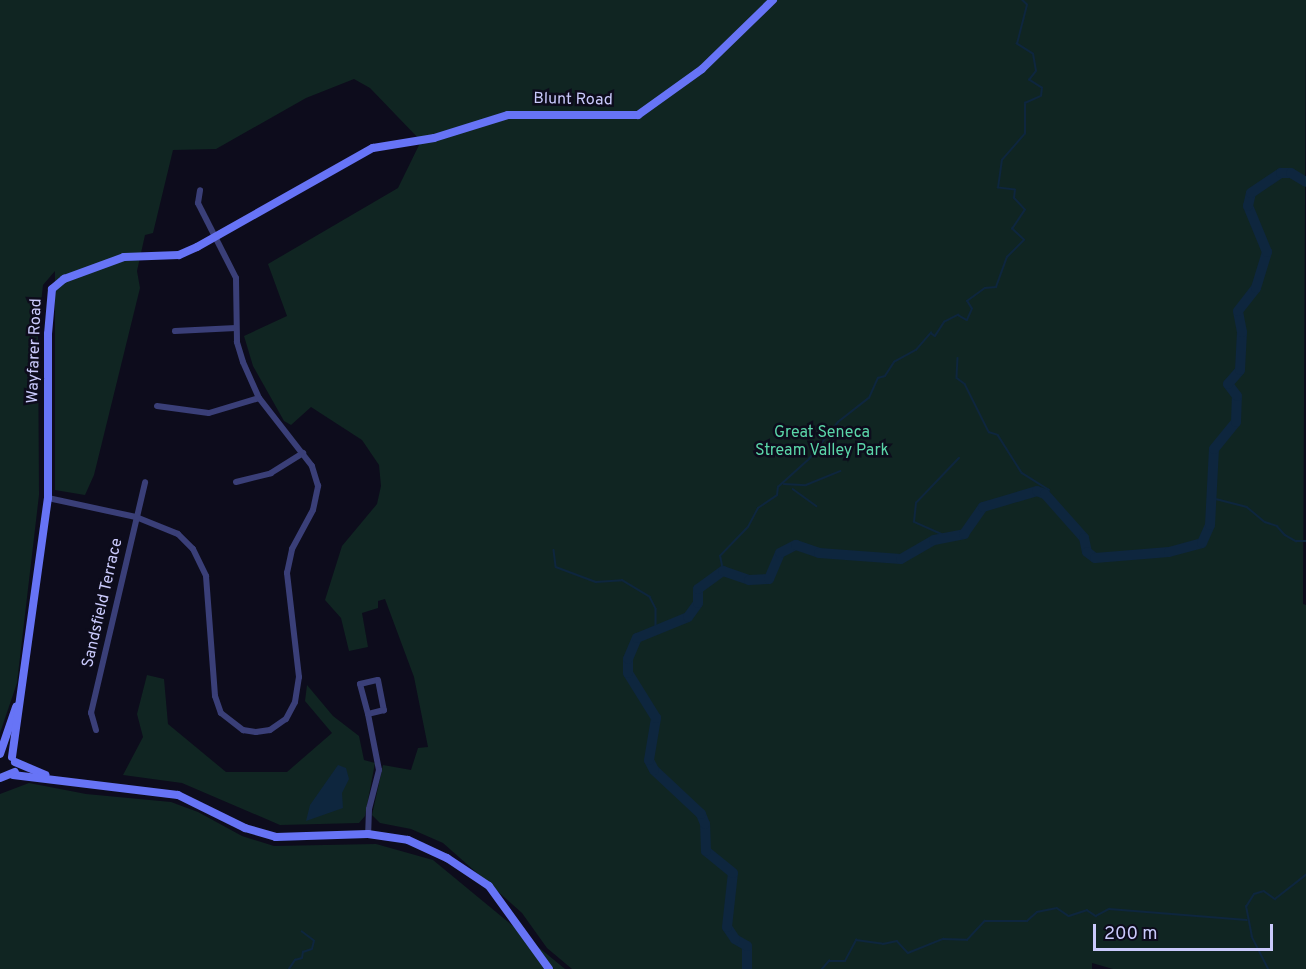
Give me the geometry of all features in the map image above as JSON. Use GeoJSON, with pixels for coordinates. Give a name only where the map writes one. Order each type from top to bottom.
{"type":"FeatureCollection","features":[{"type":"Feature","properties":{"kind":"street","name":"Blunt Road"},"geometry":{"type":"LineString","coordinates":[[337,166],[373,148],[434,138],[492,118],[638,115],[712,60],[752,17],[773,0]]}},
{"type":"Feature","properties":{"kind":"street","name":"Wayfarer Road"},"geometry":{"type":"LineString","coordinates":[[13,775],[21,692],[48,498],[48,334],[52,288],[64,279],[98,265],[144,255],[179,255],[337,166]]}},
{"type":"Feature","properties":{"kind":"street"},"geometry":{"type":"LineString","coordinates":[[48,498],[136,517],[178,534],[198,556],[208,588],[215,696],[221,713],[243,730],[270,730],[290,713],[299,677],[286,573],[292,549],[313,510],[318,486],[303,453],[259,398],[243,363],[236,328],[236,278],[198,203],[200,190]]}},
{"type":"Feature","properties":{"kind":"street"},"geometry":{"type":"LineString","coordinates":[[176,331],[236,328]]}},
{"type":"Feature","properties":{"kind":"street"},"geometry":{"type":"LineString","coordinates":[[157,406],[209,413],[259,398]]}},
{"type":"Feature","properties":{"kind":"street"},"geometry":{"type":"LineString","coordinates":[[236,482],[271,473],[303,453]]}},
{"type":"Feature","properties":{"kind":"street","name":"Sandsfield Terrace"},"geometry":{"type":"LineString","coordinates":[[96,730],[92,713],[145,482]]}},
{"type":"Feature","properties":{"kind":"street"},"geometry":{"type":"LineString","coordinates":[[368,714],[384,710],[378,680],[360,684],[379,770],[369,809],[368,834]]}},
{"type":"Feature","properties":{"kind":"street","name":"Wayfarer Road"},"geometry":{"type":"LineString","coordinates":[[0,754],[21,692]]}},
{"type":"Feature","properties":{"kind":"street"},"geometry":{"type":"LineString","coordinates":[[0,744],[8,734]]}},
{"type":"Feature","properties":{"kind":"street"},"geometry":{"type":"LineString","coordinates":[[0,754],[60,780]]}},
{"type":"Feature","properties":{"kind":"street"},"geometry":{"type":"LineString","coordinates":[[0,778],[13,775],[178,795],[244,828],[276,837],[368,834],[420,844],[479,878],[511,913],[549,969]]}},
{"type":"Feature","properties":{"kind":"green space","name":"Great Seneca Stream Valley Park"},"geometry":{"type":"Polygon","coordinates":[[[0,0],[1306,0],[1303,604],[1306,605],[1306,969],[1113,969],[1092,963],[1092,969],[572,969],[547,948],[522,913],[443,843],[411,829],[380,823],[372,815],[383,765],[411,770],[418,748],[428,747],[414,677],[385,599],[378,601],[378,608],[362,613],[368,647],[349,651],[341,618],[325,600],[342,546],[377,504],[381,486],[379,465],[362,440],[311,407],[291,425],[284,421],[253,366],[244,336],[287,316],[268,264],[398,188],[421,141],[370,88],[354,79],[306,98],[216,149],[173,150],[153,233],[145,235],[137,271],[140,288],[94,475],[85,495],[55,490],[55,271],[43,285],[38,330],[39,495],[17,683],[0,733],[0,0]]]}},
{"type":"Feature","properties":{"kind":"green space"},"geometry":{"type":"Polygon","coordinates":[[[147,675],[164,679],[168,724],[226,772],[287,772],[332,733],[305,701],[307,685],[333,716],[359,736],[364,760],[375,763],[365,816],[359,823],[280,825],[182,783],[123,775],[143,737],[137,714],[147,675]]]}},
{"type":"Feature","properties":{"kind":"green space"},"geometry":{"type":"Polygon","coordinates":[[[29,783],[86,794],[171,802],[198,812],[242,836],[274,846],[376,844],[433,860],[565,969],[0,969],[0,794],[29,783]]]}},
{"type":"Feature","properties":{"kind":"water"},"geometry":{"type":"Polygon","coordinates":[[[338,765],[346,768],[349,779],[342,793],[343,808],[306,821],[310,805],[338,765]]]}},
{"type":"Feature","properties":{"kind":"waterway"},"geometry":{"type":"LineString","coordinates":[[723,571],[720,556],[748,527],[758,508],[777,495],[778,487],[809,459],[838,422],[869,398],[878,378],[885,376],[894,362],[916,350],[931,333],[935,336],[944,322],[958,315],[967,320],[972,309],[967,301],[985,288],[996,287],[1007,257],[1024,240],[1012,229],[1025,210],[1014,198],[1015,190],[998,188],[1002,160],[1025,134],[1025,103],[1041,96],[1042,88],[1029,80],[1036,71],[1033,54],[1017,44],[1027,5],[1022,0]]}},
{"type":"Feature","properties":{"kind":"waterway"},"geometry":{"type":"LineString","coordinates":[[747,969],[747,946],[735,939],[727,927],[733,873],[706,851],[705,824],[701,814],[654,770],[649,760],[656,718],[628,673],[628,659],[637,638],[688,617],[698,603],[698,589],[723,571],[749,580],[769,579],[780,553],[796,545],[819,553],[901,559],[934,540],[964,534],[983,507],[1037,491],[1045,494],[1084,538],[1087,552],[1095,558],[1169,552],[1202,543],[1210,525],[1214,449],[1236,422],[1237,396],[1228,384],[1240,370],[1242,332],[1238,311],[1256,288],[1267,252],[1248,206],[1251,193],[1281,173],[1291,173],[1306,182]]}},
{"type":"Feature","properties":{"kind":"waterway"},"geometry":{"type":"LineString","coordinates":[[958,358],[957,378],[965,384],[989,432],[998,435],[1022,473],[1049,490],[1045,494]]}},
{"type":"Feature","properties":{"kind":"waterway"},"geometry":{"type":"LineString","coordinates":[[947,537],[914,522],[916,503],[959,458]]}},
{"type":"Feature","properties":{"kind":"waterway"},"geometry":{"type":"LineString","coordinates":[[784,484],[806,485],[840,471]]}},
{"type":"Feature","properties":{"kind":"waterway"},"geometry":{"type":"LineString","coordinates":[[793,489],[816,506]]}},
{"type":"Feature","properties":{"kind":"waterway"},"geometry":{"type":"LineString","coordinates":[[1208,497],[1247,507],[1265,522],[1277,526],[1285,535],[1296,541],[1306,541]]}},
{"type":"Feature","properties":{"kind":"waterway"},"geometry":{"type":"LineString","coordinates":[[554,550],[556,567],[596,582],[622,580],[650,597],[656,609],[656,629]]}},
{"type":"Feature","properties":{"kind":"waterway"},"geometry":{"type":"LineString","coordinates":[[1268,969],[1252,937],[1246,907],[1254,894],[1264,891],[1275,899],[1306,875]]}},
{"type":"Feature","properties":{"kind":"waterway"},"geometry":{"type":"LineString","coordinates":[[822,969],[829,961],[845,961],[856,940],[883,944],[897,941],[908,953],[943,939],[967,940],[985,921],[1027,921],[1037,912],[1057,908],[1069,916],[1087,910],[1096,916],[1109,909],[1247,920]]}},
{"type":"Feature","properties":{"kind":"waterway"},"geometry":{"type":"LineString","coordinates":[[289,969],[295,960],[302,958],[303,952],[312,949],[314,941],[302,932]]}}]}
